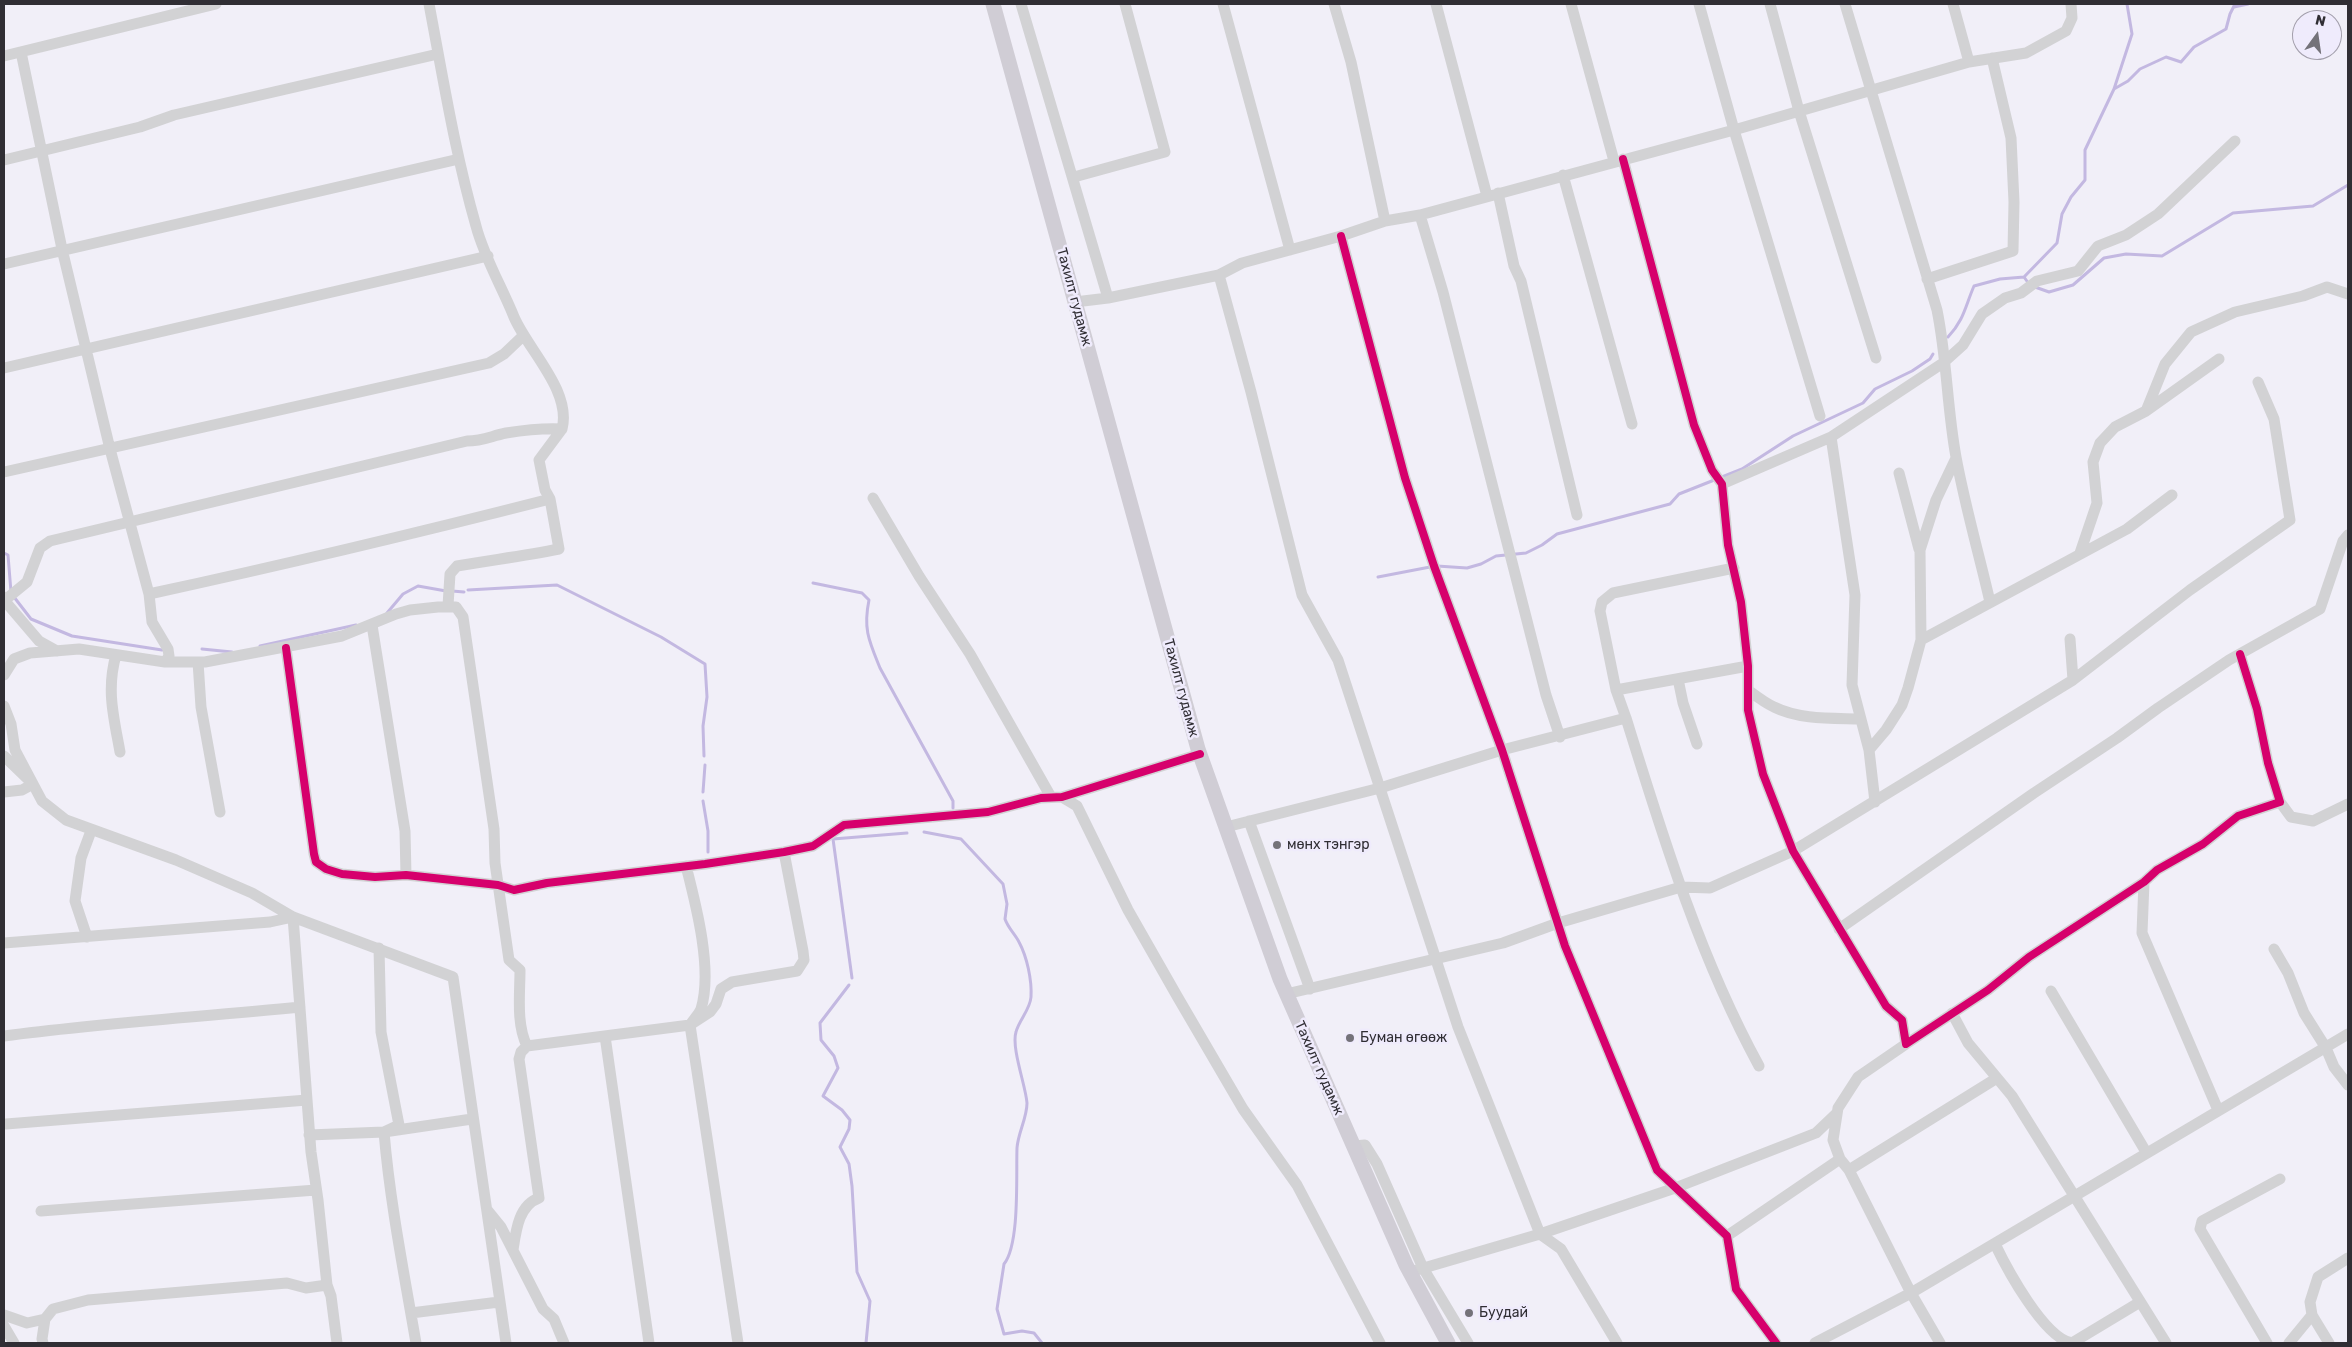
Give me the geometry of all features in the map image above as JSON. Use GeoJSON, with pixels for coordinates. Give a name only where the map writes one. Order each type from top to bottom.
{"type":"FeatureCollection","features":[{"type":"Feature","properties":{"kind":"main road","name":"Тахилт гудамж"},"geometry":{"type":"LineString","coordinates":[[993,4],[1200,754],[1286,994],[1354,1146],[1416,1270],[1448,1343]]}},
{"type":"Feature","properties":{"kind":"street"},"geometry":{"type":"LineString","coordinates":[[4,56],[216,4]]}},
{"type":"Feature","properties":{"kind":"street"},"geometry":{"type":"LineString","coordinates":[[429,4],[459,159],[476,228],[524,335],[552,381],[564,407],[562,429],[539,460],[545,490],[550,499],[559,549],[517,558],[501,558],[457,566],[450,574],[448,606]]}},
{"type":"Feature","properties":{"kind":"street"},"geometry":{"type":"LineString","coordinates":[[1022,4],[1108,298]]}},
{"type":"Feature","properties":{"kind":"street"},"geometry":{"type":"LineString","coordinates":[[1074,177],[1165,152],[1125,4]]}},
{"type":"Feature","properties":{"kind":"street"},"geometry":{"type":"LineString","coordinates":[[1223,4],[1290,250]]}},
{"type":"Feature","properties":{"kind":"street"},"geometry":{"type":"LineString","coordinates":[[1334,4],[1350,62],[1385,221]]}},
{"type":"Feature","properties":{"kind":"street"},"geometry":{"type":"LineString","coordinates":[[1436,4],[1514,266],[1522,281],[1577,515]]}},
{"type":"Feature","properties":{"kind":"street"},"geometry":{"type":"LineString","coordinates":[[1571,4],[1694,425],[1712,470],[1722,484],[1728,545],[1741,602],[1748,666],[1748,710],[1763,774],[1792,851],[1886,1006],[1902,1020],[1906,1044]]}},
{"type":"Feature","properties":{"kind":"street"},"geometry":{"type":"LineString","coordinates":[[1699,4],[1734,130],[1820,416]]}},
{"type":"Feature","properties":{"kind":"street"},"geometry":{"type":"LineString","coordinates":[[1770,4],[1799,112],[1876,358]]}},
{"type":"Feature","properties":{"kind":"street"},"geometry":{"type":"LineString","coordinates":[[1844,4],[1937,310],[1942,337],[1943,363],[1956,458],[1990,602]]}},
{"type":"Feature","properties":{"kind":"street"},"geometry":{"type":"LineString","coordinates":[[1953,4],[1969,62]]}},
{"type":"Feature","properties":{"kind":"street"},"geometry":{"type":"LineString","coordinates":[[1075,302],[1108,298],[1219,275],[1242,263],[1341,236],[1385,221],[1420,215],[1734,130],[1969,62],[2026,53],[2066,31],[2072,18],[2071,4]]}},
{"type":"Feature","properties":{"kind":"street"},"geometry":{"type":"LineString","coordinates":[[21,52],[40,152],[62,249],[110,449],[149,594],[152,622],[168,649],[169,656],[165,662]]}},
{"type":"Feature","properties":{"kind":"street"},"geometry":{"type":"LineString","coordinates":[[4,160],[140,127],[174,116],[438,54]]}},
{"type":"Feature","properties":{"kind":"street"},"geometry":{"type":"LineString","coordinates":[[1927,279],[2013,251],[2012,138],[1992,58]]}},
{"type":"Feature","properties":{"kind":"street"},"geometry":{"type":"LineString","coordinates":[[1722,484],[1831,437],[1858,417],[1943,363],[1963,345],[1982,314],[2005,298],[2021,293],[2037,281],[2078,271],[2098,246],[2126,235],[2158,214],[2235,140]]}},
{"type":"Feature","properties":{"kind":"street"},"geometry":{"type":"LineString","coordinates":[[4,264],[62,249],[459,159]]}},
{"type":"Feature","properties":{"kind":"street"},"geometry":{"type":"LineString","coordinates":[[1563,175],[1632,424]]}},
{"type":"Feature","properties":{"kind":"street"},"geometry":{"type":"LineString","coordinates":[[1420,215],[1443,292],[1546,695],[1560,737]]}},
{"type":"Feature","properties":{"kind":"street"},"geometry":{"type":"LineString","coordinates":[[1341,236],[1405,478],[1434,566],[1502,750],[1565,946],[1657,1170],[1727,1236],[1736,1290],[1776,1343]]}},
{"type":"Feature","properties":{"kind":"street"},"geometry":{"type":"LineString","coordinates":[[4,368],[488,256]]}},
{"type":"Feature","properties":{"kind":"street"},"geometry":{"type":"LineString","coordinates":[[1219,275],[1302,595],[1338,660],[1458,1027],[1540,1234],[1561,1249],[1617,1343]]}},
{"type":"Feature","properties":{"kind":"street"},"geometry":{"type":"LineString","coordinates":[[2146,411],[2165,364],[2191,332],[2235,312],[2303,296],[2327,287],[2348,294]]}},
{"type":"Feature","properties":{"kind":"street"},"geometry":{"type":"LineString","coordinates":[[4,472],[489,362],[504,354],[524,335]]}},
{"type":"Feature","properties":{"kind":"street"},"geometry":{"type":"LineString","coordinates":[[2080,553],[2097,503],[2093,462],[2100,442],[2116,427],[2146,411],[2219,359]]}},
{"type":"Feature","properties":{"kind":"street"},"geometry":{"type":"LineString","coordinates":[[1286,994],[1504,943],[1558,923],[1681,888],[1710,888],[1792,851],[2073,680],[2190,590],[2290,520],[2274,418],[2258,382]]}},
{"type":"Feature","properties":{"kind":"street"},"geometry":{"type":"LineString","coordinates":[[57,651],[39,642],[4,599],[27,582],[40,548],[50,541],[467,441],[485,440],[504,434],[543,428],[562,429]]}},
{"type":"Feature","properties":{"kind":"street"},"geometry":{"type":"LineString","coordinates":[[1831,437],[1855,595],[1852,685],[1869,750],[1875,802]]}},
{"type":"Feature","properties":{"kind":"street"},"geometry":{"type":"LineString","coordinates":[[1920,550],[1936,500],[1956,458]]}},
{"type":"Feature","properties":{"kind":"street"},"geometry":{"type":"LineString","coordinates":[[1869,750],[1886,730],[1902,704],[1921,640],[1920,550],[1899,473]]}},
{"type":"Feature","properties":{"kind":"street"},"geometry":{"type":"LineString","coordinates":[[1921,640],[2127,529],[2172,495]]}},
{"type":"Feature","properties":{"kind":"street"},"geometry":{"type":"LineString","coordinates":[[873,498],[919,576],[970,654],[1057,797],[1077,806],[1128,910],[1176,996],[1243,1109],[1297,1185],[1380,1343]]}},
{"type":"Feature","properties":{"kind":"street"},"geometry":{"type":"LineString","coordinates":[[149,594],[299,561],[352,546],[550,499]]}},
{"type":"Feature","properties":{"kind":"street"},"geometry":{"type":"LineString","coordinates":[[1839,929],[2158,708],[2240,654],[2320,609],[2343,541],[2348,535]]}},
{"type":"Feature","properties":{"kind":"street"},"geometry":{"type":"LineString","coordinates":[[1734,568],[1613,593],[1602,602],[1600,611],[1616,690],[1681,888],[1702,948],[1738,1026],[1759,1066]]}},
{"type":"Feature","properties":{"kind":"street"},"geometry":{"type":"LineString","coordinates":[[4,675],[14,659],[30,653],[87,650],[116,656],[165,662],[198,662],[286,648],[342,636],[403,612],[448,606],[460,611],[463,617],[494,829],[498,885],[509,960],[520,970],[522,1028],[527,1046]]}},
{"type":"Feature","properties":{"kind":"street"},"geometry":{"type":"LineString","coordinates":[[372,625],[404,831],[406,875]]}},
{"type":"Feature","properties":{"kind":"street"},"geometry":{"type":"LineString","coordinates":[[2070,639],[2073,680]]}},
{"type":"Feature","properties":{"kind":"street"},"geometry":{"type":"LineString","coordinates":[[286,648],[316,862],[326,869],[342,874],[375,877],[406,875],[498,885],[514,890],[547,883],[686,866],[813,846],[844,825],[988,812],[1041,798],[1057,797],[1200,754]]}},
{"type":"Feature","properties":{"kind":"street"},"geometry":{"type":"LineString","coordinates":[[2240,654],[2257,709],[2268,762],[2280,802],[2291,816],[2313,821],[2347,807]]}},
{"type":"Feature","properties":{"kind":"street"},"geometry":{"type":"LineString","coordinates":[[116,656],[111,674],[110,695],[120,752]]}},
{"type":"Feature","properties":{"kind":"street"},"geometry":{"type":"LineString","coordinates":[[198,662],[201,707],[220,812]]}},
{"type":"Feature","properties":{"kind":"street"},"geometry":{"type":"LineString","coordinates":[[1616,690],[1748,666]]}},
{"type":"Feature","properties":{"kind":"street"},"geometry":{"type":"LineString","coordinates":[[1678,679],[1683,703],[1697,744]]}},
{"type":"Feature","properties":{"kind":"street"},"geometry":{"type":"LineString","coordinates":[[1748,690],[1774,707],[1788,712],[1818,718],[1861,719]]}},
{"type":"Feature","properties":{"kind":"street"},"geometry":{"type":"LineString","coordinates":[[4,706],[11,724],[15,750],[42,801],[57,815],[91,831],[176,860],[252,893],[293,917],[453,977],[472,1119],[488,1211],[506,1343]]}},
{"type":"Feature","properties":{"kind":"street"},"geometry":{"type":"LineString","coordinates":[[1226,827],[1380,788],[1502,750],[1560,737],[1626,718]]}},
{"type":"Feature","properties":{"kind":"street"},"geometry":{"type":"LineString","coordinates":[[4,748],[11,742],[11,724]]}},
{"type":"Feature","properties":{"kind":"street"},"geometry":{"type":"LineString","coordinates":[[4,756],[33,784]]}},
{"type":"Feature","properties":{"kind":"street"},"geometry":{"type":"LineString","coordinates":[[4,792],[22,790],[33,784]]}},
{"type":"Feature","properties":{"kind":"street"},"geometry":{"type":"LineString","coordinates":[[1940,1343],[1911,1293],[1849,1170],[1840,1159],[1834,1140],[1838,1108],[1858,1077],[1988,990],[2029,957],[2144,882],[2157,870],[2203,844],[2238,816],[2280,802]]}},
{"type":"Feature","properties":{"kind":"street"},"geometry":{"type":"LineString","coordinates":[[1249,821],[1310,989]]}},
{"type":"Feature","properties":{"kind":"street"},"geometry":{"type":"LineString","coordinates":[[87,937],[75,901],[81,858],[91,831]]}},
{"type":"Feature","properties":{"kind":"street"},"geometry":{"type":"LineString","coordinates":[[513,1250],[522,1212],[529,1202],[539,1198],[519,1059],[521,1052],[527,1046],[690,1025],[710,1012],[716,1004],[721,990],[732,982],[792,974],[801,967],[804,960],[784,852]]}},
{"type":"Feature","properties":{"kind":"street"},"geometry":{"type":"LineString","coordinates":[[686,866],[699,919],[705,980],[700,1010],[690,1025],[738,1343]]}},
{"type":"Feature","properties":{"kind":"street"},"geometry":{"type":"LineString","coordinates":[[2144,882],[2142,933],[2218,1110]]}},
{"type":"Feature","properties":{"kind":"street"},"geometry":{"type":"LineString","coordinates":[[4,942],[270,922],[293,917]]}},
{"type":"Feature","properties":{"kind":"street"},"geometry":{"type":"LineString","coordinates":[[293,917],[309,1135],[336,1343]]}},
{"type":"Feature","properties":{"kind":"street"},"geometry":{"type":"LineString","coordinates":[[379,948],[381,1032],[399,1125],[384,1132]]}},
{"type":"Feature","properties":{"kind":"street"},"geometry":{"type":"LineString","coordinates":[[2274,949],[2288,973],[2304,1013],[2326,1048],[2334,1067],[2348,1085]]}},
{"type":"Feature","properties":{"kind":"street"},"geometry":{"type":"LineString","coordinates":[[2051,991],[2146,1152]]}},
{"type":"Feature","properties":{"kind":"street"},"geometry":{"type":"LineString","coordinates":[[4,1036],[87,1025],[160,1021],[300,1007]]}},
{"type":"Feature","properties":{"kind":"street"},"geometry":{"type":"LineString","coordinates":[[1952,1013],[1968,1043],[2012,1096],[2166,1343]]}},
{"type":"Feature","properties":{"kind":"street"},"geometry":{"type":"LineString","coordinates":[[1815,1343],[1911,1293],[1995,1244],[2073,1195],[2348,1034]]}},
{"type":"Feature","properties":{"kind":"street"},"geometry":{"type":"LineString","coordinates":[[605,1036],[649,1343]]}},
{"type":"Feature","properties":{"kind":"street"},"geometry":{"type":"LineString","coordinates":[[1849,1170],[1997,1078]]}},
{"type":"Feature","properties":{"kind":"street"},"geometry":{"type":"LineString","coordinates":[[6,1124],[307,1100]]}},
{"type":"Feature","properties":{"kind":"street"},"geometry":{"type":"LineString","coordinates":[[1468,1343],[1416,1270],[1540,1234],[1675,1188],[1816,1133],[1837,1113]]}},
{"type":"Feature","properties":{"kind":"street"},"geometry":{"type":"LineString","coordinates":[[309,1135],[384,1132],[472,1119]]}},
{"type":"Feature","properties":{"kind":"street"},"geometry":{"type":"LineString","coordinates":[[384,1132],[394,1217],[416,1343]]}},
{"type":"Feature","properties":{"kind":"street"},"geometry":{"type":"LineString","coordinates":[[1727,1236],[1840,1159]]}},
{"type":"Feature","properties":{"kind":"street"},"geometry":{"type":"LineString","coordinates":[[2267,1343],[2200,1229],[2202,1221],[2214,1213],[2280,1179]]}},
{"type":"Feature","properties":{"kind":"street"},"geometry":{"type":"LineString","coordinates":[[41,1211],[316,1190]]}},
{"type":"Feature","properties":{"kind":"street"},"geometry":{"type":"LineString","coordinates":[[488,1211],[501,1227],[543,1310],[558,1326],[564,1343]]}},
{"type":"Feature","properties":{"kind":"street"},"geometry":{"type":"LineString","coordinates":[[1995,1244],[2012,1280],[2034,1310],[2063,1341],[2072,1343],[2140,1302]]}},
{"type":"Feature","properties":{"kind":"street"},"geometry":{"type":"LineString","coordinates":[[2329,1343],[2312,1315],[2310,1302],[2318,1277],[2348,1258]]}},
{"type":"Feature","properties":{"kind":"street"},"geometry":{"type":"LineString","coordinates":[[43,1343],[45,1319],[53,1309],[88,1300],[287,1283],[306,1288],[327,1285]]}},
{"type":"Feature","properties":{"kind":"street"},"geometry":{"type":"LineString","coordinates":[[410,1313],[499,1302]]}},
{"type":"Feature","properties":{"kind":"street"},"geometry":{"type":"LineString","coordinates":[[4,1315],[28,1323],[45,1319]]}},
{"type":"Feature","properties":{"kind":"street"},"geometry":{"type":"LineString","coordinates":[[2289,1343],[2312,1315]]}},
{"type":"Feature","properties":{"kind":"street"},"geometry":{"type":"LineString","coordinates":[[4,1326],[14,1343]]}},
{"type":"Feature","properties":{"kind":"waterway"},"geometry":{"type":"LineString","coordinates":[[2114,89],[2132,34],[2127,4]]}},
{"type":"Feature","properties":{"kind":"waterway"},"geometry":{"type":"LineString","coordinates":[[2024,277],[2057,243],[2062,214],[2071,197],[2085,180],[2085,150],[2114,89],[2128,81],[2140,69],[2166,57],[2181,62],[2194,47],[2226,29],[2235,4]]}},
{"type":"Feature","properties":{"kind":"waterway"},"geometry":{"type":"LineString","coordinates":[[2234,7],[2248,4]]}},
{"type":"Feature","properties":{"kind":"waterway"},"geometry":{"type":"LineString","coordinates":[[2035,287],[2049,292],[2073,285],[2104,258],[2126,254],[2162,256],[2233,213],[2313,206],[2348,185]]}},
{"type":"Feature","properties":{"kind":"waterway"},"geometry":{"type":"LineString","coordinates":[[1948,337],[1961,319],[1974,286],[2000,279],[2024,277],[2029,284]]}},
{"type":"Feature","properties":{"kind":"waterway"},"geometry":{"type":"LineString","coordinates":[[1437,566],[1467,568],[1481,564],[1496,556],[1526,553],[1542,545],[1557,534],[1670,504],[1679,494],[1742,469],[1793,436],[1863,403],[1875,389],[1912,371],[1930,359],[1933,354]]}},
{"type":"Feature","properties":{"kind":"waterway"},"geometry":{"type":"LineString","coordinates":[[4,553],[8,555],[11,592]]}},
{"type":"Feature","properties":{"kind":"waterway"},"geometry":{"type":"LineString","coordinates":[[1378,577],[1430,567]]}},
{"type":"Feature","properties":{"kind":"waterway"},"geometry":{"type":"LineString","coordinates":[[813,583],[862,593],[869,600],[867,627],[876,659],[953,801],[953,808]]}},
{"type":"Feature","properties":{"kind":"waterway"},"geometry":{"type":"LineString","coordinates":[[468,590],[557,585],[661,637],[705,664],[707,697],[703,726],[704,756]]}},
{"type":"Feature","properties":{"kind":"waterway"},"geometry":{"type":"LineString","coordinates":[[387,613],[403,594],[418,586],[446,591]]}},
{"type":"Feature","properties":{"kind":"waterway"},"geometry":{"type":"LineString","coordinates":[[452,591],[464,592]]}},
{"type":"Feature","properties":{"kind":"waterway"},"geometry":{"type":"LineString","coordinates":[[14,597],[31,619],[72,636],[162,650]]}},
{"type":"Feature","properties":{"kind":"waterway"},"geometry":{"type":"LineString","coordinates":[[260,646],[356,625]]}},
{"type":"Feature","properties":{"kind":"waterway"},"geometry":{"type":"LineString","coordinates":[[202,649],[232,652]]}},
{"type":"Feature","properties":{"kind":"waterway"},"geometry":{"type":"LineString","coordinates":[[703,792],[705,765]]}},
{"type":"Feature","properties":{"kind":"waterway"},"geometry":{"type":"LineString","coordinates":[[703,801],[708,831],[708,852]]}},
{"type":"Feature","properties":{"kind":"waterway"},"geometry":{"type":"LineString","coordinates":[[924,832],[961,839],[1003,884],[1007,904],[1005,919],[1022,948],[1028,969],[1031,997],[1027,1011],[1017,1028],[1015,1039],[1027,1109],[1017,1148],[1016,1209],[1013,1241],[1004,1264],[997,1309],[1004,1334],[1022,1331],[1034,1333],[1042,1343]]}},
{"type":"Feature","properties":{"kind":"waterway"},"geometry":{"type":"LineString","coordinates":[[852,978],[833,839],[907,833]]}},
{"type":"Feature","properties":{"kind":"waterway"},"geometry":{"type":"LineString","coordinates":[[849,985],[820,1023],[821,1040],[834,1056],[838,1068],[823,1096],[842,1110],[850,1120],[849,1129],[840,1147],[849,1164],[852,1186],[857,1272],[870,1301],[866,1343]]}},
{"type":"Feature","properties":{"kind":"cycle path"},"geometry":{"type":"LineString","coordinates":[[1623,159],[1694,425],[1712,470],[1722,484],[1728,545],[1741,602],[1748,666],[1748,710],[1763,774],[1793,851],[1886,1006],[1902,1020],[1906,1044],[1988,990],[2029,957],[2144,882],[2157,870],[2203,844],[2238,816],[2280,802],[2268,763],[2257,709],[2240,654]]}},
{"type":"Feature","properties":{"kind":"cycle path"},"geometry":{"type":"LineString","coordinates":[[1341,236],[1405,478],[1434,566],[1502,750],[1565,946],[1657,1170],[1727,1236],[1736,1289],[1776,1343]]}},
{"type":"Feature","properties":{"kind":"cycle path"},"geometry":{"type":"LineString","coordinates":[[286,648],[314,854],[316,862],[326,869],[342,874],[375,877],[406,875],[498,885],[514,890],[547,883],[705,864],[813,846],[844,825],[988,812],[1041,798],[1062,797],[1200,754]]}},
{"type":"Feature","properties":{"kind":"place","name":"мөнх тэнгэр"},"geometry":{"type":"Point","coordinates":[1277,845]}},
{"type":"Feature","properties":{"kind":"place","name":"Буман өгөөж"},"geometry":{"type":"Point","coordinates":[1350,1038]}},
{"type":"Feature","properties":{"kind":"place","name":"Буудай"},"geometry":{"type":"Point","coordinates":[1469,1313]}}]}
